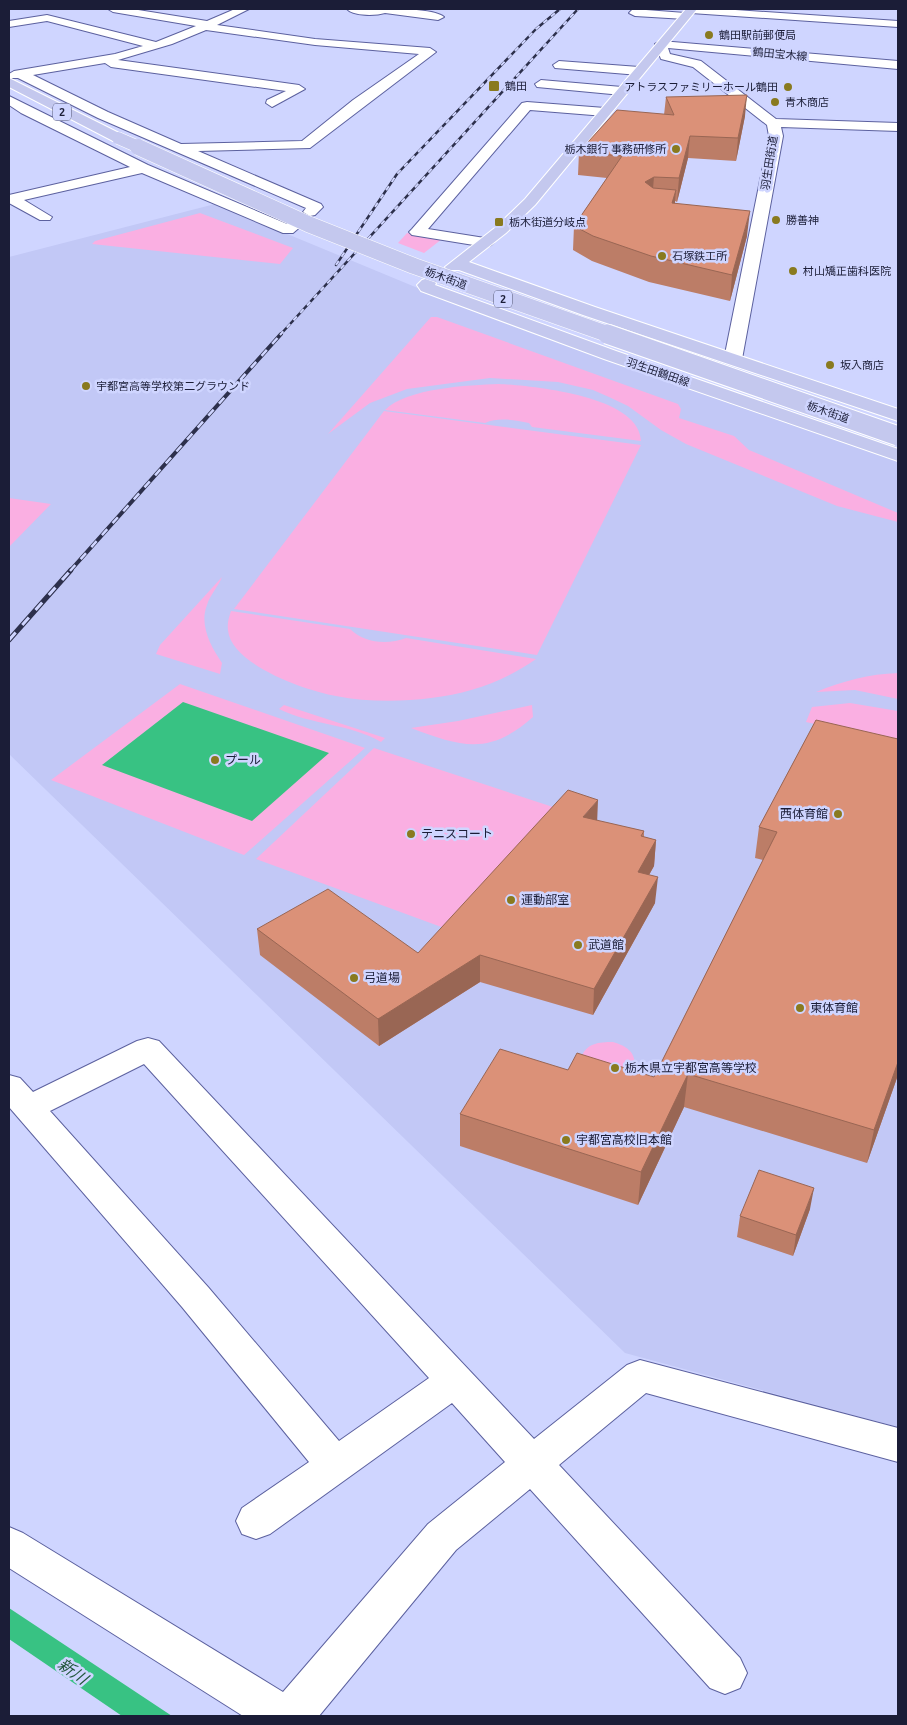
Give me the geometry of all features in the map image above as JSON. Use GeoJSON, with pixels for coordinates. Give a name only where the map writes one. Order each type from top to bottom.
{"type":"FeatureCollection","features":[{"type":"Feature","properties":{"kind":"main road"},"geometry":{"type":"LineString","coordinates":[[690,12],[661,44],[530,202],[456,266],[898,415]]}},
{"type":"Feature","properties":{"kind":"main road","name":"栃木街道"},"geometry":{"type":"LineString","coordinates":[[9,82],[118,138],[308,224],[414,266],[898,436]]}},
{"type":"Feature","properties":{"kind":"main road","name":"羽生田鶴田線"},"geometry":{"type":"LineString","coordinates":[[428,283],[425,285],[427,288],[514,321],[898,455]]}},
{"type":"Feature","properties":{"kind":"street"},"geometry":{"type":"LineString","coordinates":[[113,9],[315,42],[358,44],[430,52],[358,103],[305,145],[176,147]]}},
{"type":"Feature","properties":{"kind":"street"},"geometry":{"type":"LineString","coordinates":[[352,9],[378,12],[384,10],[438,17]]}},
{"type":"Feature","properties":{"kind":"street"},"geometry":{"type":"LineString","coordinates":[[217,10],[239,11]]}},
{"type":"Feature","properties":{"kind":"street"},"geometry":{"type":"LineString","coordinates":[[15,75],[94,61],[156,45],[239,11]]}},
{"type":"Feature","properties":{"kind":"street"},"geometry":{"type":"LineString","coordinates":[[634,13],[690,12],[898,24]]}},
{"type":"Feature","properties":{"kind":"street"},"geometry":{"type":"LineString","coordinates":[[9,24],[47,18],[156,45]]}},
{"type":"Feature","properties":{"kind":"street","name":"鶴田宝木線"},"geometry":{"type":"LineString","coordinates":[[661,44],[898,65]]}},
{"type":"Feature","properties":{"kind":"street","name":"羽生田街道"},"geometry":{"type":"LineString","coordinates":[[661,44],[664,56],[696,64],[773,123],[776,136],[756,213],[733,359]]}},
{"type":"Feature","properties":{"kind":"street"},"geometry":{"type":"LineString","coordinates":[[94,61],[299,88],[272,103]]}},
{"type":"Feature","properties":{"kind":"street"},"geometry":{"type":"LineString","coordinates":[[559,65],[639,71]]}},
{"type":"Feature","properties":{"kind":"street"},"geometry":{"type":"LineString","coordinates":[[15,75],[316,207],[310,212]]}},
{"type":"Feature","properties":{"kind":"street"},"geometry":{"type":"LineString","coordinates":[[542,84],[622,91]]}},
{"type":"Feature","properties":{"kind":"street"},"geometry":{"type":"LineString","coordinates":[[9,100],[143,168],[288,230],[292,227]]}},
{"type":"Feature","properties":{"kind":"street"},"geometry":{"type":"LineString","coordinates":[[486,242],[417,232],[527,106],[605,112]]}},
{"type":"Feature","properties":{"kind":"street"},"geometry":{"type":"LineString","coordinates":[[9,116],[26,110]]}},
{"type":"Feature","properties":{"kind":"street"},"geometry":{"type":"LineString","coordinates":[[773,123],[898,127]]}},
{"type":"Feature","properties":{"kind":"street"},"geometry":{"type":"LineString","coordinates":[[12,197],[143,168]]}},
{"type":"Feature","properties":{"kind":"street"},"geometry":{"type":"LineString","coordinates":[[12,197],[45,217]]}},
{"type":"Feature","properties":{"kind":"street"},"geometry":{"type":"LineString","coordinates":[[335,1465],[195,1297],[18,1097],[148,1049],[726,1673]]}},
{"type":"Feature","properties":{"kind":"street"},"geometry":{"type":"LineString","coordinates":[[291,1716],[442,1537],[640,1376],[898,1445]]}},
{"type":"Feature","properties":{"kind":"street"},"geometry":{"type":"LineString","coordinates":[[256,1521],[454,1380]]}},
{"type":"Feature","properties":{"kind":"street"},"geometry":{"type":"LineString","coordinates":[[9,1546],[282,1716]]}},
{"type":"Feature","properties":{"kind":"shaded area","name":"栃木県立宇都宮高等学校"},"geometry":{"type":"Polygon","coordinates":[[[215,204],[466,308],[898,459],[898,1427],[625,1353],[9,754],[9,257],[215,204]]]}},
{"type":"Feature","properties":{"kind":"shaded area"},"geometry":{"type":"Polygon","coordinates":[[[200,213],[293,248],[280,264],[92,244],[95,241],[200,213]]]}},
{"type":"Feature","properties":{"kind":"shaded area"},"geometry":{"type":"Polygon","coordinates":[[[407,233],[442,239],[424,253],[398,243],[407,233]]]}},
{"type":"Feature","properties":{"kind":"shaded area"},"geometry":{"type":"Polygon","coordinates":[[[431,317],[437,317],[678,404],[681,409],[679,418],[734,436],[749,450],[898,513],[898,522],[837,506],[686,444],[661,430],[628,406],[593,390],[558,382],[490,378],[407,389],[370,403],[328,434],[431,317]]]}},
{"type":"Feature","properties":{"kind":"shaded area"},"geometry":{"type":"Polygon","coordinates":[[[499,384],[559,391],[605,404],[623,413],[636,426],[641,441],[532,427],[529,423],[512,420],[496,420],[485,423],[385,410],[395,403],[423,392],[472,385],[499,384]]]}},
{"type":"Feature","properties":{"kind":"shaded area"},"geometry":{"type":"Polygon","coordinates":[[[384,411],[641,445],[537,655],[234,609],[384,411]]]}},
{"type":"Feature","properties":{"kind":"shaded area"},"geometry":{"type":"Polygon","coordinates":[[[9,498],[51,504],[9,547],[9,498]]]}},
{"type":"Feature","properties":{"kind":"shaded area"},"geometry":{"type":"Polygon","coordinates":[[[222,577],[208,601],[204,620],[207,636],[222,663],[220,674],[156,654],[160,645],[222,577]]]}},
{"type":"Feature","properties":{"kind":"shaded area"},"geometry":{"type":"Polygon","coordinates":[[[231,611],[350,629],[369,640],[391,642],[406,638],[536,659],[499,680],[459,693],[408,700],[384,701],[347,698],[323,693],[290,682],[256,665],[232,643],[228,630],[228,620],[231,611]]]}},
{"type":"Feature","properties":{"kind":"shaded area"},"geometry":{"type":"Polygon","coordinates":[[[898,673],[898,699],[855,690],[816,692],[856,679],[898,673]]]}},
{"type":"Feature","properties":{"kind":"shaded area","name":"プール"},"geometry":{"type":"Polygon","coordinates":[[[180,684],[365,748],[244,855],[51,780],[180,684]]]}},
{"type":"Feature","properties":{"kind":"shaded area"},"geometry":{"type":"Polygon","coordinates":[[[850,703],[898,711],[898,743],[806,722],[812,707],[850,703]]]}},
{"type":"Feature","properties":{"kind":"shaded area"},"geometry":{"type":"Polygon","coordinates":[[[284,705],[385,738],[381,742],[357,732],[304,718],[279,709],[284,705]]]}},
{"type":"Feature","properties":{"kind":"shaded area"},"geometry":{"type":"Polygon","coordinates":[[[532,705],[533,717],[503,738],[489,743],[460,743],[445,740],[411,728],[458,721],[532,705]]]}},
{"type":"Feature","properties":{"kind":"shaded area","name":"テニスコート"},"geometry":{"type":"Polygon","coordinates":[[[374,748],[562,810],[455,932],[256,859],[374,748]]]}},
{"type":"Feature","properties":{"kind":"shaded area"},"geometry":{"type":"Polygon","coordinates":[[[613,1042],[626,1047],[633,1056],[635,1066],[631,1072],[581,1058],[586,1049],[594,1044],[613,1042]]]}},
{"type":"Feature","properties":{"kind":"water"},"geometry":{"type":"Polygon","coordinates":[[[183,702],[329,753],[252,821],[102,765],[183,702]]]}},
{"type":"Feature","properties":{"kind":"water","name":"新川"},"geometry":{"type":"Polygon","coordinates":[[[9,1608],[172,1716],[122,1716],[9,1639],[9,1608]]]}},
{"type":"Feature","properties":{"kind":"building"},"geometry":{"type":"Polygon","coordinates":[[[747,95],[738,138],[690,136],[679,178],[654,177],[645,182],[653,188],[676,190],[672,203],[750,211],[732,275],[651,256],[593,236],[574,226],[622,156],[579,152],[617,110],[674,115],[666,97],[747,95]]]}},
{"type":"Feature","properties":{"kind":"building"},"geometry":{"type":"Polygon","coordinates":[[[816,720],[898,739],[898,1062],[874,1130],[688,1074],[641,1172],[460,1114],[500,1049],[568,1070],[577,1053],[654,1077],[777,832],[759,827],[816,720]]]}},
{"type":"Feature","properties":{"kind":"building"},"geometry":{"type":"Polygon","coordinates":[[[568,790],[598,800],[583,817],[644,831],[641,836],[656,840],[638,872],[658,877],[594,989],[480,955],[378,1019],[257,929],[328,889],[418,953],[568,790]]]}},
{"type":"Feature","properties":{"kind":"building"},"geometry":{"type":"Polygon","coordinates":[[[759,1170],[814,1188],[796,1235],[740,1216],[759,1170]]]}},
{"type":"Feature","properties":{"kind":"railway"},"geometry":{"type":"LineString","coordinates":[[336,265],[397,174],[536,29],[560,9]]}},
{"type":"Feature","properties":{"kind":"railway"},"geometry":{"type":"LineString","coordinates":[[280,335],[578,9]]}},
{"type":"Feature","properties":{"kind":"railway"},"geometry":{"type":"LineString","coordinates":[[70,571],[281,334]]}},
{"type":"Feature","properties":{"kind":"railway"},"geometry":{"type":"LineString","coordinates":[[9,640],[71,570]]}},
{"type":"Feature","properties":{"kind":"place","name":"鶴田駅前郵便局"},"geometry":{"type":"Point","coordinates":[709,35]}},
{"type":"Feature","properties":{"kind":"place","name":"鶴田"},"geometry":{"type":"Point","coordinates":[494,86]}},
{"type":"Feature","properties":{"kind":"place","name":"アトラスファミリーホール鶴田"},"geometry":{"type":"Point","coordinates":[788,87]}},
{"type":"Feature","properties":{"kind":"place","name":"青木商店"},"geometry":{"type":"Point","coordinates":[775,102]}},
{"type":"Feature","properties":{"kind":"place","name":"栃木銀行 事務研修所"},"geometry":{"type":"Point","coordinates":[676,149]}},
{"type":"Feature","properties":{"kind":"place","name":"勝善神"},"geometry":{"type":"Point","coordinates":[776,220]}},
{"type":"Feature","properties":{"kind":"place","name":"栃木街道分岐点"},"geometry":{"type":"Point","coordinates":[499,222]}},
{"type":"Feature","properties":{"kind":"place","name":"石塚鉄工所"},"geometry":{"type":"Point","coordinates":[662,256]}},
{"type":"Feature","properties":{"kind":"place","name":"村山矯正歯科医院"},"geometry":{"type":"Point","coordinates":[793,271]}},
{"type":"Feature","properties":{"kind":"place","name":"坂入商店"},"geometry":{"type":"Point","coordinates":[830,365]}},
{"type":"Feature","properties":{"kind":"place","name":"宇都宮高等学校第二グラウンド"},"geometry":{"type":"Point","coordinates":[86,386]}},
{"type":"Feature","properties":{"kind":"place","name":"プール"},"geometry":{"type":"Point","coordinates":[215,760]}},
{"type":"Feature","properties":{"kind":"place","name":"西体育館"},"geometry":{"type":"Point","coordinates":[838,814]}},
{"type":"Feature","properties":{"kind":"place","name":"テニスコート"},"geometry":{"type":"Point","coordinates":[411,834]}},
{"type":"Feature","properties":{"kind":"place","name":"運動部室"},"geometry":{"type":"Point","coordinates":[511,900]}},
{"type":"Feature","properties":{"kind":"place","name":"武道館"},"geometry":{"type":"Point","coordinates":[578,945]}},
{"type":"Feature","properties":{"kind":"place","name":"弓道場"},"geometry":{"type":"Point","coordinates":[354,978]}},
{"type":"Feature","properties":{"kind":"place","name":"東体育館"},"geometry":{"type":"Point","coordinates":[800,1008]}},
{"type":"Feature","properties":{"kind":"place","name":"栃木県立宇都宮高等学校"},"geometry":{"type":"Point","coordinates":[615,1068]}},
{"type":"Feature","properties":{"kind":"place","name":"宇都宮高校旧本館"},"geometry":{"type":"Point","coordinates":[566,1140]}}]}
